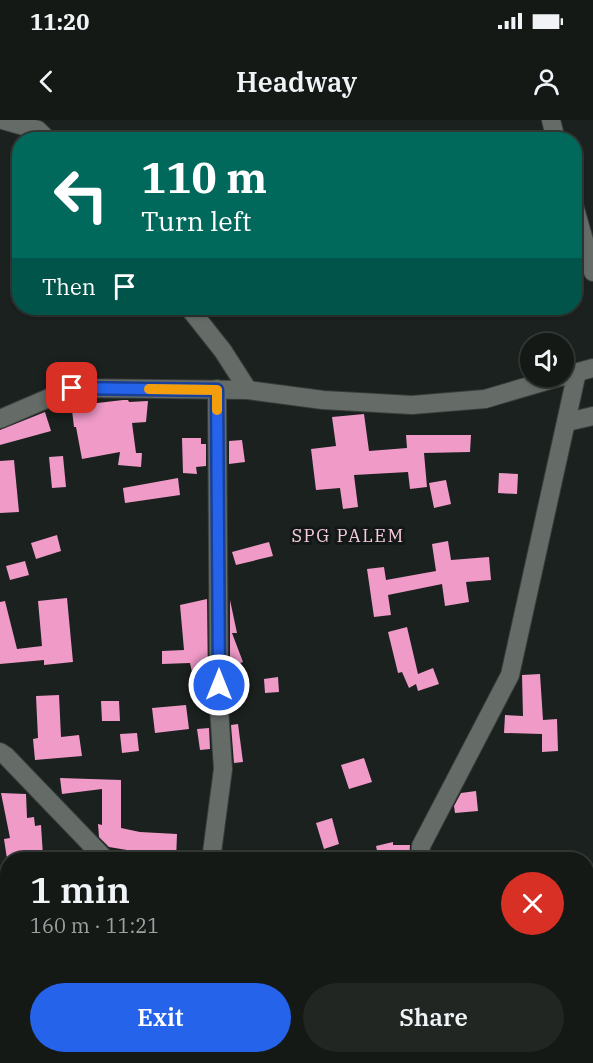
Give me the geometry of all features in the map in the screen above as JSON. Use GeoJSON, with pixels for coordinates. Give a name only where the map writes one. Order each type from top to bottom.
{"type":"FeatureCollection","features":[{"type":"Feature","properties":{"kind":"street"},"geometry":{"type":"LineString","coordinates":[[2,120],[26,124],[40,132]]}},
{"type":"Feature","properties":{"kind":"street"},"geometry":{"type":"LineString","coordinates":[[582,233],[593,272]]}},
{"type":"Feature","properties":{"kind":"street"},"geometry":{"type":"LineString","coordinates":[[195,315],[223,351],[248,390]]}},
{"type":"Feature","properties":{"kind":"street"},"geometry":{"type":"LineString","coordinates":[[0,419],[72,388],[248,390],[323,400],[412,405],[485,399],[526,387]]}},
{"type":"Feature","properties":{"kind":"street"},"geometry":{"type":"LineString","coordinates":[[421,852],[421,846],[510,675],[567,422],[572,387]]}},
{"type":"Feature","properties":{"kind":"street"},"geometry":{"type":"LineString","coordinates":[[212,852],[223,769],[219,708],[217,390]]}},
{"type":"Feature","properties":{"kind":"street"},"geometry":{"type":"LineString","coordinates":[[567,422],[593,416]]}},
{"type":"Feature","properties":{"kind":"street"},"geometry":{"type":"LineString","coordinates":[[0,752],[98,852]]}},
{"type":"Feature","properties":{"kind":"building"},"geometry":{"type":"Polygon","coordinates":[[[88,400],[89,404],[123,400],[148,401],[146,422],[132,423],[136,453],[142,453],[141,467],[118,465],[120,452],[82,459],[71,402],[88,400]]]}},
{"type":"Feature","properties":{"kind":"building"},"geometry":{"type":"Polygon","coordinates":[[[45,412],[51,431],[0,445],[0,430],[45,412]]]}},
{"type":"Feature","properties":{"kind":"building"},"geometry":{"type":"Polygon","coordinates":[[[364,414],[369,451],[407,448],[406,435],[471,435],[470,452],[424,453],[427,487],[410,489],[408,472],[354,475],[358,507],[343,509],[340,488],[316,490],[311,449],[336,446],[332,417],[364,414]]]}},
{"type":"Feature","properties":{"kind":"building"},"geometry":{"type":"Polygon","coordinates":[[[182,438],[201,438],[201,444],[206,444],[206,466],[196,467],[197,474],[183,473],[182,438]]]}},
{"type":"Feature","properties":{"kind":"building"},"geometry":{"type":"Polygon","coordinates":[[[242,440],[245,462],[229,464],[229,441],[242,440]]]}},
{"type":"Feature","properties":{"kind":"building"},"geometry":{"type":"Polygon","coordinates":[[[63,456],[66,487],[52,488],[49,457],[63,456]]]}},
{"type":"Feature","properties":{"kind":"building"},"geometry":{"type":"Polygon","coordinates":[[[14,460],[19,512],[0,513],[0,461],[14,460]]]}},
{"type":"Feature","properties":{"kind":"building"},"geometry":{"type":"Polygon","coordinates":[[[499,473],[518,474],[517,494],[498,493],[499,473]]]}},
{"type":"Feature","properties":{"kind":"building"},"geometry":{"type":"Polygon","coordinates":[[[178,478],[180,495],[125,503],[123,488],[178,478]]]}},
{"type":"Feature","properties":{"kind":"building"},"geometry":{"type":"Polygon","coordinates":[[[446,480],[451,504],[434,508],[429,483],[446,480]]]}},
{"type":"Feature","properties":{"kind":"building"},"geometry":{"type":"Polygon","coordinates":[[[57,535],[61,551],[36,559],[31,543],[57,535]]]}},
{"type":"Feature","properties":{"kind":"building"},"geometry":{"type":"Polygon","coordinates":[[[448,541],[451,560],[489,557],[491,580],[466,582],[469,602],[445,606],[442,584],[388,595],[391,615],[374,617],[367,569],[384,567],[386,580],[436,571],[432,544],[448,541]]]}},
{"type":"Feature","properties":{"kind":"building"},"geometry":{"type":"Polygon","coordinates":[[[269,542],[273,556],[236,565],[232,552],[269,542]]]}},
{"type":"Feature","properties":{"kind":"building"},"geometry":{"type":"Polygon","coordinates":[[[25,561],[29,575],[10,580],[6,566],[25,561]]]}},
{"type":"Feature","properties":{"kind":"building"},"geometry":{"type":"Polygon","coordinates":[[[67,598],[73,662],[44,665],[44,660],[0,664],[0,602],[5,601],[17,649],[42,646],[38,601],[67,598]]]}},
{"type":"Feature","properties":{"kind":"building"},"geometry":{"type":"Polygon","coordinates":[[[207,599],[208,684],[195,686],[190,663],[162,664],[162,651],[184,650],[180,605],[207,599]]]}},
{"type":"Feature","properties":{"kind":"building"},"geometry":{"type":"Polygon","coordinates":[[[230,600],[237,633],[232,633],[243,662],[230,667],[230,600]]]}},
{"type":"Feature","properties":{"kind":"building"},"geometry":{"type":"Polygon","coordinates":[[[407,627],[418,674],[433,668],[439,684],[418,691],[416,684],[409,688],[402,672],[398,673],[388,632],[407,627]]]}},
{"type":"Feature","properties":{"kind":"building"},"geometry":{"type":"Polygon","coordinates":[[[540,674],[543,720],[557,719],[558,751],[542,752],[542,734],[504,733],[505,715],[523,716],[522,675],[540,674]]]}},
{"type":"Feature","properties":{"kind":"building"},"geometry":{"type":"Polygon","coordinates":[[[278,677],[279,692],[265,693],[264,679],[278,677]]]}},
{"type":"Feature","properties":{"kind":"building"},"geometry":{"type":"Polygon","coordinates":[[[59,695],[61,737],[79,735],[82,756],[35,760],[33,739],[38,738],[36,696],[59,695]]]}},
{"type":"Feature","properties":{"kind":"building"},"geometry":{"type":"Polygon","coordinates":[[[101,701],[119,701],[120,721],[102,721],[101,701]]]}},
{"type":"Feature","properties":{"kind":"building"},"geometry":{"type":"Polygon","coordinates":[[[186,705],[189,729],[155,733],[152,708],[186,705]]]}},
{"type":"Feature","properties":{"kind":"building"},"geometry":{"type":"Polygon","coordinates":[[[238,724],[243,762],[234,763],[231,725],[238,724]]]}},
{"type":"Feature","properties":{"kind":"building"},"geometry":{"type":"Polygon","coordinates":[[[209,728],[210,749],[200,750],[197,729],[209,728]]]}},
{"type":"Feature","properties":{"kind":"building"},"geometry":{"type":"Polygon","coordinates":[[[137,733],[139,751],[122,753],[120,734],[137,733]]]}},
{"type":"Feature","properties":{"kind":"building"},"geometry":{"type":"Polygon","coordinates":[[[364,758],[372,782],[349,789],[341,765],[364,758]]]}},
{"type":"Feature","properties":{"kind":"building"},"geometry":{"type":"Polygon","coordinates":[[[60,778],[121,780],[121,828],[140,832],[177,834],[176,852],[139,852],[109,847],[99,837],[98,824],[102,825],[102,789],[62,794],[60,778]]]}},
{"type":"Feature","properties":{"kind":"building"},"geometry":{"type":"Polygon","coordinates":[[[476,791],[478,811],[455,813],[454,806],[461,793],[476,791]]]}},
{"type":"Feature","properties":{"kind":"building"},"geometry":{"type":"Polygon","coordinates":[[[1,793],[26,794],[27,818],[34,817],[35,826],[41,825],[43,852],[6,852],[4,839],[10,838],[1,793]]]}},
{"type":"Feature","properties":{"kind":"building"},"geometry":{"type":"Polygon","coordinates":[[[332,818],[339,844],[324,849],[316,823],[332,818]]]}},
{"type":"Feature","properties":{"kind":"building"},"geometry":{"type":"Polygon","coordinates":[[[393,842],[393,845],[410,845],[410,852],[377,852],[376,846],[393,842]]]}},
{"type":"Feature","properties":{"kind":"slow traffic"},"geometry":{"type":"LineString","coordinates":[[149,389],[217,390],[217,410]]}},
{"type":"Feature","properties":{"kind":"district","name":"SPG PALEM"},"geometry":{"type":"Point","coordinates":[348,535]}},
{"type":"Feature","properties":{"kind":"route"},"geometry":{"type":"LineString","coordinates":[[72,388],[217,390],[219,685]]}}]}
